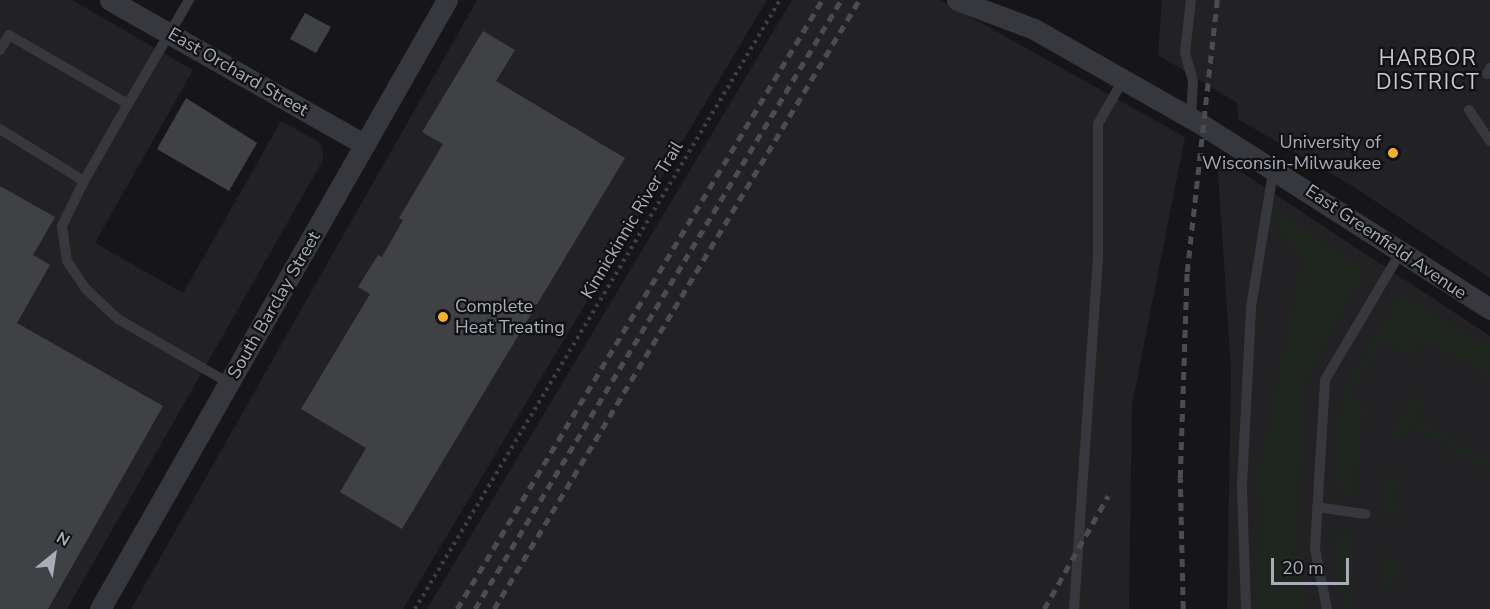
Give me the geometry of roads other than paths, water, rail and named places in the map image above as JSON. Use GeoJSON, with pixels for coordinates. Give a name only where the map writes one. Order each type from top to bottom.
{"type":"FeatureCollection","features":[{"type":"Feature","properties":{"kind":"street","name":"East Orchard Street"},"geometry":{"type":"LineString","coordinates":[[111,0],[365,145]]}},
{"type":"Feature","properties":{"kind":"street","name":"South Barclay Street"},"geometry":{"type":"LineString","coordinates":[[100,609],[447,0]]}},
{"type":"Feature","properties":{"kind":"street","name":"East Greenfield Avenue"},"geometry":{"type":"LineString","coordinates":[[957,0],[1034,29],[1191,118],[1274,167],[1400,253],[1490,309]]}},
{"type":"Feature","properties":{"kind":"street","name":"East Greenfield Avenue"},"geometry":{"type":"LineString","coordinates":[[1001,0],[1034,29]]}},
{"type":"Feature","properties":{"kind":"lane"},"geometry":{"type":"LineString","coordinates":[[189,0],[84,180],[62,226],[67,261],[86,289],[118,319],[229,382]]}},
{"type":"Feature","properties":{"kind":"lane"},"geometry":{"type":"LineString","coordinates":[[1191,0],[1185,53],[1193,81],[1191,118]]}},
{"type":"Feature","properties":{"kind":"lane"},"geometry":{"type":"LineString","coordinates":[[0,50],[9,35],[128,104]]}},
{"type":"Feature","properties":{"kind":"lane"},"geometry":{"type":"LineString","coordinates":[[1074,609],[1098,255],[1098,124],[1123,80]]}},
{"type":"Feature","properties":{"kind":"lane"},"geometry":{"type":"LineString","coordinates":[[1469,110],[1490,141]]}},
{"type":"Feature","properties":{"kind":"lane"},"geometry":{"type":"LineString","coordinates":[[0,129],[84,180]]}},
{"type":"Feature","properties":{"kind":"lane"},"geometry":{"type":"LineString","coordinates":[[1246,609],[1242,486],[1251,307],[1274,167]]}},
{"type":"Feature","properties":{"kind":"lane"},"geometry":{"type":"LineString","coordinates":[[1327,609],[1315,549],[1325,380],[1400,253]]}},
{"type":"Feature","properties":{"kind":"lane"},"geometry":{"type":"LineString","coordinates":[[1317,507],[1365,514]]}},
{"type":"Feature","properties":{"kind":"railway"},"geometry":{"type":"LineString","coordinates":[[457,609],[822,0]]}},
{"type":"Feature","properties":{"kind":"railway"},"geometry":{"type":"LineString","coordinates":[[475,609],[841,0]]}},
{"type":"Feature","properties":{"kind":"railway"},"geometry":{"type":"LineString","coordinates":[[494,609],[859,0]]}},
{"type":"Feature","properties":{"kind":"railway"},"geometry":{"type":"LineString","coordinates":[[1183,609],[1180,478],[1187,272],[1217,0]]}},
{"type":"Feature","properties":{"kind":"railway"},"geometry":{"type":"LineString","coordinates":[[1044,609],[1108,496]]}},
{"type":"Feature","properties":{"kind":"place","name":"University of Wisconsin-Milwaukee"},"geometry":{"type":"Point","coordinates":[1393,153]}},
{"type":"Feature","properties":{"kind":"place","name":"Complete Heat Treating"},"geometry":{"type":"Point","coordinates":[443,317]}},
{"type":"Feature","properties":{"kind":"district","name":"HARBOR DISTRICT"},"geometry":{"type":"Point","coordinates":[1428,70]}}]}
